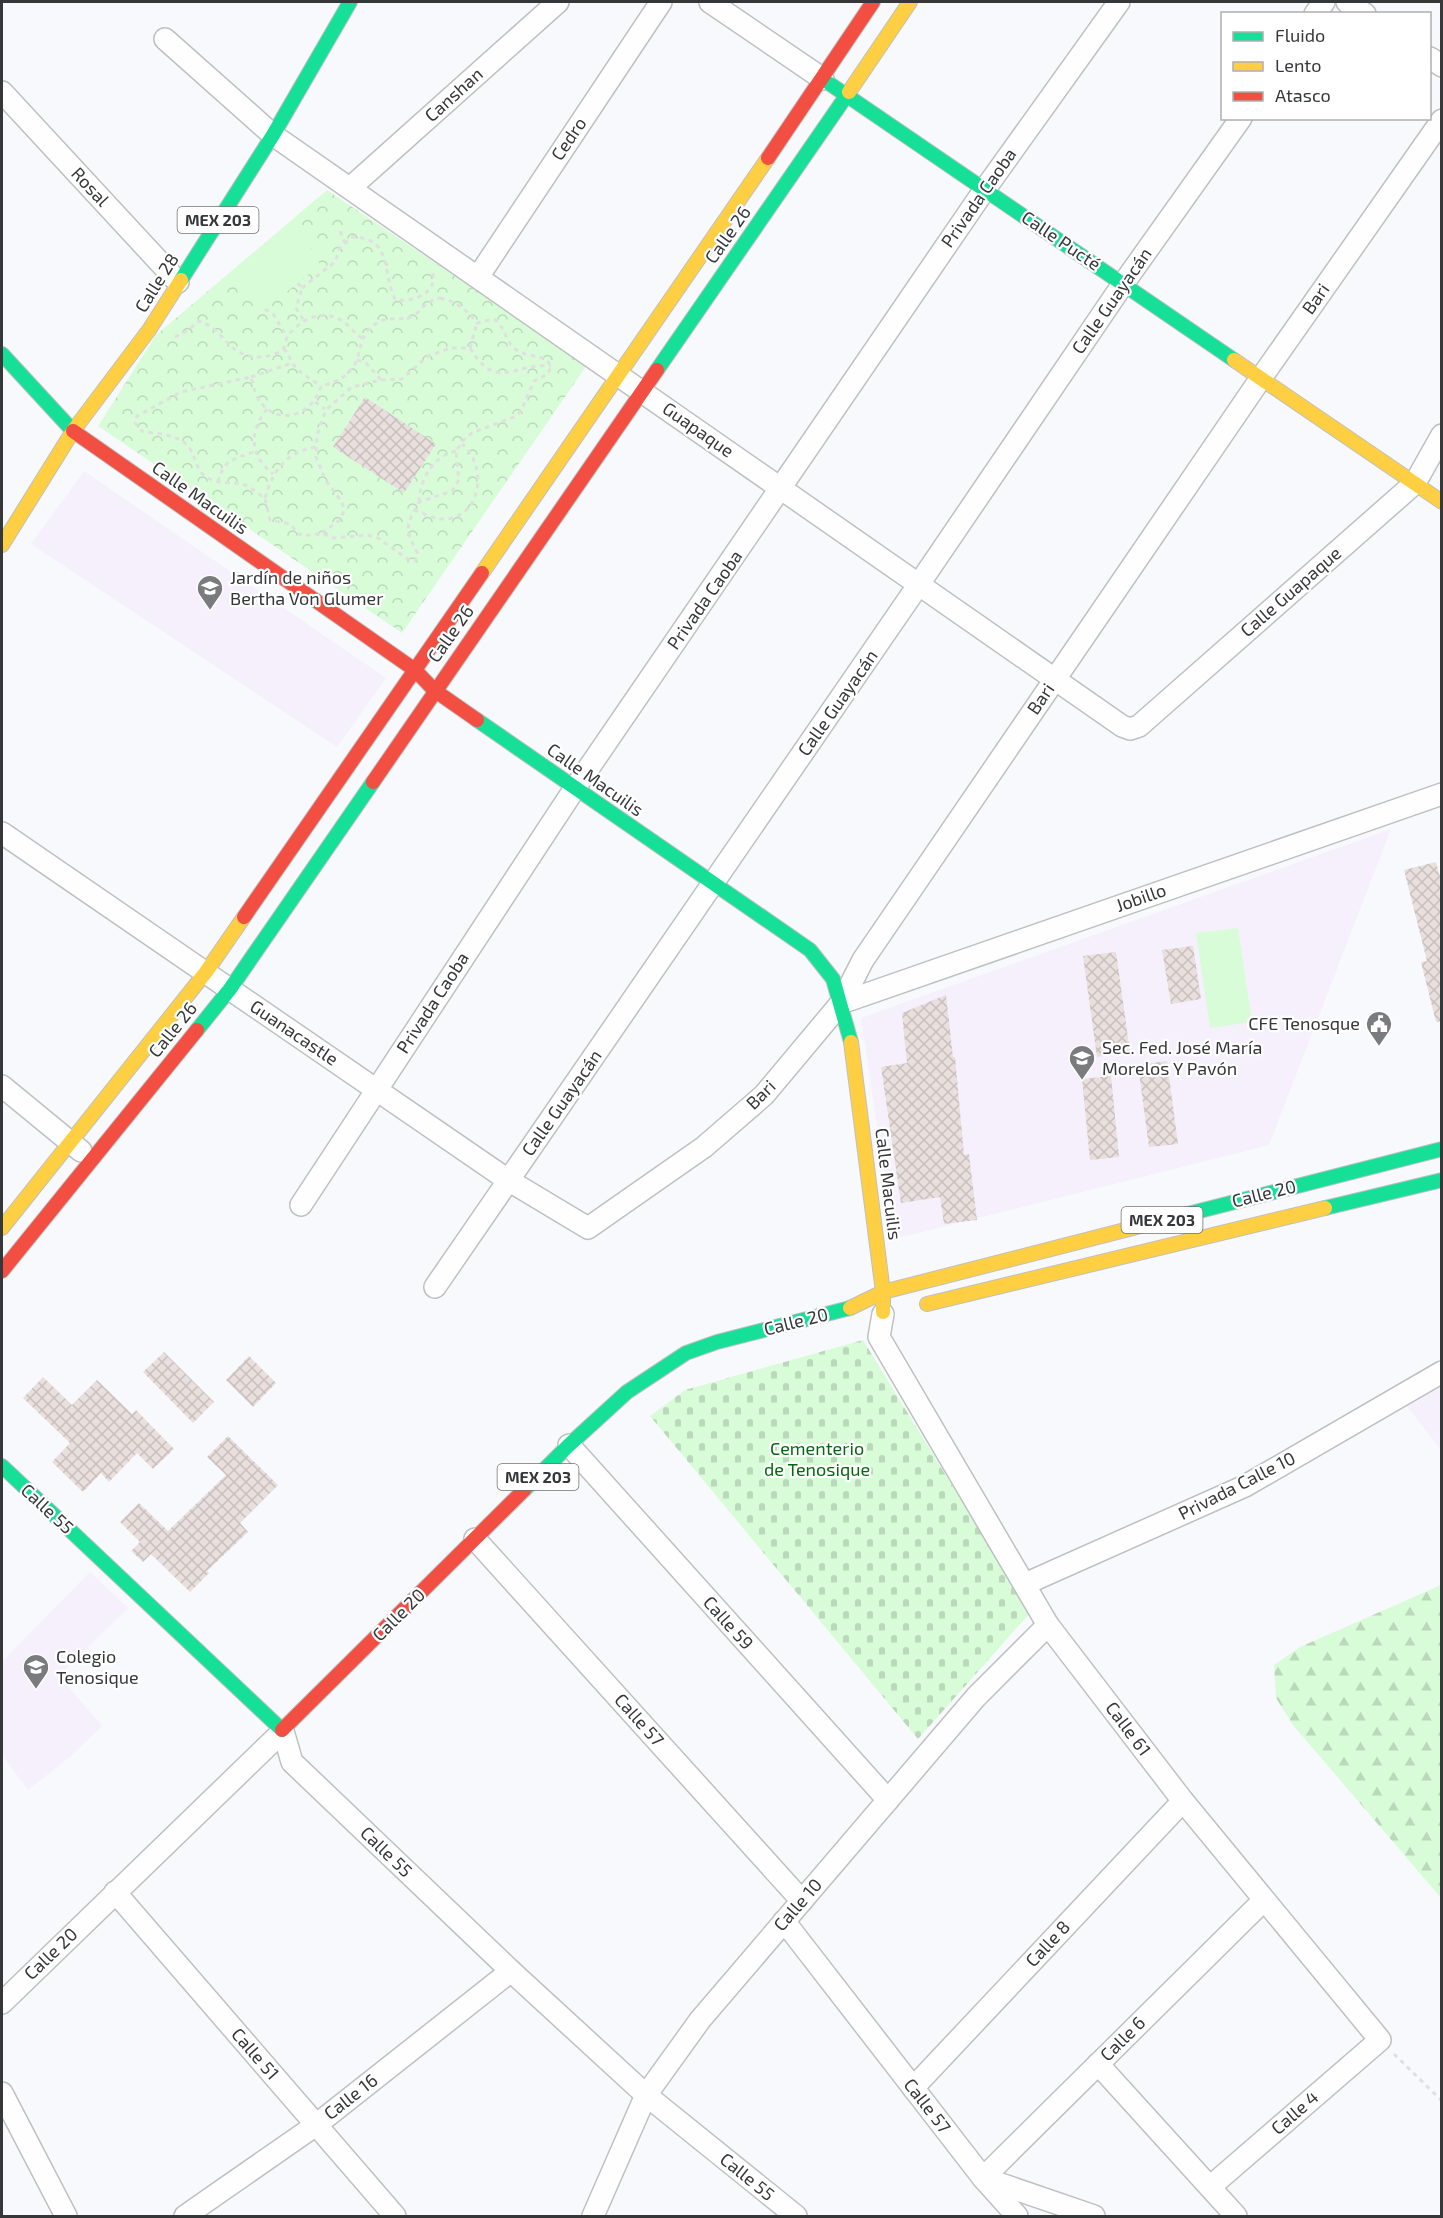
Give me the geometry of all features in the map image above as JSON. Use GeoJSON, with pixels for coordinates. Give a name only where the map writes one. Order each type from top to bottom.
{"type":"FeatureCollection","features":[{"type":"Feature","properties":{"kind":"main road","name":"Calle 28"},"geometry":{"type":"LineString","coordinates":[[2,545],[73,431],[148,330],[273,135],[350,2]]}},
{"type":"Feature","properties":{"kind":"main road","name":"Calle 26"},"geometry":{"type":"LineString","coordinates":[[2,1228],[206,972],[823,78],[873,2]]}},
{"type":"Feature","properties":{"kind":"main road","name":"Calle 26"},"geometry":{"type":"LineString","coordinates":[[2,1271],[230,988],[910,2]]}},
{"type":"Feature","properties":{"kind":"main road","name":"Calle Pucté"},"geometry":{"type":"LineString","coordinates":[[823,78],[1442,502]]}},
{"type":"Feature","properties":{"kind":"main road","name":"Calle Macuilis"},"geometry":{"type":"LineString","coordinates":[[2,354],[73,431],[415,670],[434,690],[810,950],[833,979],[850,1035],[884,1292],[889,1313]]}},
{"type":"Feature","properties":{"kind":"main road","name":"Calle 20"},"geometry":{"type":"LineString","coordinates":[[283,1731],[569,1445],[627,1392],[686,1353],[717,1341],[846,1310],[884,1292],[1442,1149]]}},
{"type":"Feature","properties":{"kind":"main road","name":"Calle 20"},"geometry":{"type":"LineString","coordinates":[[918,1306],[1442,1180]]}},
{"type":"Feature","properties":{"kind":"main road"},"geometry":{"type":"LineString","coordinates":[[1254,1196],[1260,1224]]}},
{"type":"Feature","properties":{"kind":"main road","name":"Calle 20"},"geometry":{"type":"LineString","coordinates":[[846,1310],[889,1313]]}},
{"type":"Feature","properties":{"kind":"main road","name":"Calle 55"},"geometry":{"type":"LineString","coordinates":[[2,1466],[283,1731]]}},
{"type":"Feature","properties":{"kind":"street","name":"Canshan"},"geometry":{"type":"LineString","coordinates":[[350,188],[558,2]]}},
{"type":"Feature","properties":{"kind":"street","name":"Cedro"},"geometry":{"type":"LineString","coordinates":[[478,277],[661,2]]}},
{"type":"Feature","properties":{"kind":"street","name":"Calle Pucté"},"geometry":{"type":"LineString","coordinates":[[710,2],[823,78]]}},
{"type":"Feature","properties":{"kind":"street","name":"Privada Caoba"},"geometry":{"type":"LineString","coordinates":[[301,1204],[575,788],[782,489],[985,189],[1119,2]]}},
{"type":"Feature","properties":{"kind":"street"},"geometry":{"type":"LineString","coordinates":[[1347,2],[1362,12]]}},
{"type":"Feature","properties":{"kind":"street","name":"Guapaque"},"geometry":{"type":"LineString","coordinates":[[165,39],[273,135],[1122,726]]}},
{"type":"Feature","properties":{"kind":"street","name":"Rosal"},"geometry":{"type":"LineString","coordinates":[[2,92],[178,282]]}},
{"type":"Feature","properties":{"kind":"street","name":"Calle Guayacán"},"geometry":{"type":"LineString","coordinates":[[435,1287],[1124,284],[1240,120]]}},
{"type":"Feature","properties":{"kind":"street","name":"Bari"},"geometry":{"type":"LineString","coordinates":[[588,1228],[704,1147],[764,1095],[841,1003],[863,960],[1261,378],[1442,120]]}},
{"type":"Feature","properties":{"kind":"street","name":"Calle Guapaque"},"geometry":{"type":"LineString","coordinates":[[1122,726],[1130,729],[1139,726],[1415,483],[1442,435]]}},
{"type":"Feature","properties":{"kind":"street","name":"Jobillo"},"geometry":{"type":"LineString","coordinates":[[841,1003],[1442,794]]}},
{"type":"Feature","properties":{"kind":"street","name":"Guanacastle"},"geometry":{"type":"LineString","coordinates":[[2,833],[508,1180],[588,1228]]}},
{"type":"Feature","properties":{"kind":"street"},"geometry":{"type":"LineString","coordinates":[[2,1086],[91,1159]]}},
{"type":"Feature","properties":{"kind":"street","name":"Calle 61"},"geometry":{"type":"LineString","coordinates":[[889,1313],[879,1337],[1048,1624],[1183,1801],[1380,2040]]}},
{"type":"Feature","properties":{"kind":"street","name":"Privada Calle 10"},"geometry":{"type":"LineString","coordinates":[[1025,1584],[1245,1486],[1442,1372]]}},
{"type":"Feature","properties":{"kind":"street","name":"Calle 59"},"geometry":{"type":"LineString","coordinates":[[569,1445],[888,1800]]}},
{"type":"Feature","properties":{"kind":"street","name":"Calle 57"},"geometry":{"type":"LineString","coordinates":[[475,1539],[802,1901]]}},
{"type":"Feature","properties":{"kind":"street","name":"Calle 10"},"geometry":{"type":"LineString","coordinates":[[592,2217],[646,2095],[700,2020],[976,1698],[1048,1624]]}},
{"type":"Feature","properties":{"kind":"street","name":"Calle 20"},"geometry":{"type":"LineString","coordinates":[[2,2003],[283,1731]]}},
{"type":"Feature","properties":{"kind":"street","name":"Calle 55"},"geometry":{"type":"LineString","coordinates":[[283,1731],[292,1761],[511,1971],[646,2095],[796,2217]]}},
{"type":"Feature","properties":{"kind":"street","name":"Calle 8"},"geometry":{"type":"LineString","coordinates":[[913,2088],[1183,1801]]}},
{"type":"Feature","properties":{"kind":"street","name":"Calle 51"},"geometry":{"type":"LineString","coordinates":[[115,1892],[395,2217]]}},
{"type":"Feature","properties":{"kind":"street","name":"Calle 6"},"geometry":{"type":"LineString","coordinates":[[983,2178],[1264,1900]]}},
{"type":"Feature","properties":{"kind":"street","name":"Calle 57"},"geometry":{"type":"LineString","coordinates":[[784,1921],[983,2178],[1017,2217]]}},
{"type":"Feature","properties":{"kind":"street","name":"Calle 16"},"geometry":{"type":"LineString","coordinates":[[185,2217],[316,2125],[511,1971]]}},
{"type":"Feature","properties":{"kind":"street","name":"Calle 4"},"geometry":{"type":"LineString","coordinates":[[1210,2187],[1380,2040]]}},
{"type":"Feature","properties":{"kind":"street"},"geometry":{"type":"LineString","coordinates":[[1098,2064],[1236,2217]]}},
{"type":"Feature","properties":{"kind":"street"},"geometry":{"type":"LineString","coordinates":[[2,2092],[66,2217]]}},
{"type":"Feature","properties":{"kind":"street"},"geometry":{"type":"LineString","coordinates":[[983,2178],[1094,2217]]}},
{"type":"Feature","properties":{"kind":"path"},"geometry":{"type":"LineString","coordinates":[[340,231],[345,243]]}},
{"type":"Feature","properties":{"kind":"path"},"geometry":{"type":"LineString","coordinates":[[304,321],[296,308],[302,288],[335,262],[340,248],[352,237],[372,240],[382,251],[395,299],[402,301],[416,298],[429,290],[433,283],[433,261],[441,252]]}},
{"type":"Feature","properties":{"kind":"path"},"geometry":{"type":"LineString","coordinates":[[298,283],[302,288]]}},
{"type":"Feature","properties":{"kind":"path"},"geometry":{"type":"LineString","coordinates":[[422,294],[428,301]]}},
{"type":"Feature","properties":{"kind":"path"},"geometry":{"type":"LineString","coordinates":[[252,377],[257,399],[267,409],[278,415],[291,416],[315,402],[321,386],[345,376],[357,360],[362,338],[378,323],[393,317],[413,316],[428,301],[440,298],[450,300],[462,307],[477,323]]}},
{"type":"Feature","properties":{"kind":"path"},"geometry":{"type":"LineString","coordinates":[[265,309],[273,315],[287,337]]}},
{"type":"Feature","properties":{"kind":"path"},"geometry":{"type":"LineString","coordinates":[[148,330],[164,338],[169,335],[174,337],[187,331],[199,321],[216,330],[234,350],[262,357],[277,354],[284,348],[287,337],[312,316],[332,316],[342,320],[362,338]]}},
{"type":"Feature","properties":{"kind":"path"},"geometry":{"type":"LineString","coordinates":[[477,323],[493,319],[500,322],[514,348],[529,356],[546,359],[551,366]]}},
{"type":"Feature","properties":{"kind":"path"},"geometry":{"type":"LineString","coordinates":[[477,323],[470,348],[476,360],[489,370],[498,373],[517,372],[539,365],[551,366]]}},
{"type":"Feature","properties":{"kind":"path"},"geometry":{"type":"LineString","coordinates":[[284,348],[292,363],[321,386]]}},
{"type":"Feature","properties":{"kind":"path"},"geometry":{"type":"LineString","coordinates":[[315,447],[295,453],[273,474],[265,498],[270,520],[290,524],[304,536],[322,533],[340,520],[344,511],[342,502],[327,481],[316,457],[317,435],[326,410],[352,387],[381,380],[402,379],[428,356],[451,348],[470,348]]}},
{"type":"Feature","properties":{"kind":"path"},"geometry":{"type":"LineString","coordinates":[[357,360],[366,363],[381,380]]}},
{"type":"Feature","properties":{"kind":"path"},"geometry":{"type":"LineString","coordinates":[[265,498],[243,485],[218,482],[207,478],[199,471],[186,444],[166,434],[142,431],[135,423],[137,416],[181,392],[252,377],[292,363]]}},
{"type":"Feature","properties":{"kind":"path"},"geometry":{"type":"LineString","coordinates":[[322,533],[333,538],[368,535],[378,538],[409,560],[415,561],[418,554],[407,532],[419,502],[420,486],[431,469],[444,454],[456,451],[474,432],[514,417],[521,411],[534,381],[548,374],[551,366]]}},
{"type":"Feature","properties":{"kind":"path"},"geometry":{"type":"LineString","coordinates":[[315,402],[326,410]]}},
{"type":"Feature","properties":{"kind":"path"},"geometry":{"type":"LineString","coordinates":[[267,409],[255,425],[256,451],[260,461],[273,474]]}},
{"type":"Feature","properties":{"kind":"path"},"geometry":{"type":"LineString","coordinates":[[414,510],[442,519],[455,516],[473,501],[479,478],[477,465],[470,451],[462,444]]}},
{"type":"Feature","properties":{"kind":"path"},"geometry":{"type":"LineString","coordinates":[[218,482],[221,469],[229,461],[256,451]]}},
{"type":"Feature","properties":{"kind":"path"},"geometry":{"type":"LineString","coordinates":[[419,502],[446,495],[457,486],[459,480],[456,451]]}},
{"type":"Feature","properties":{"kind":"path"},"geometry":{"type":"LineString","coordinates":[[1380,2040],[1442,2101]]}},
{"type":"Feature","properties":{"kind":"shaded area","name":"Jardín de niños Bertha Von Glumer"},"geometry":{"type":"Polygon","coordinates":[[[84,471],[386,678],[337,747],[31,544],[84,471]]]}},
{"type":"Feature","properties":{"kind":"shaded area","name":"Sec. Fed. José María Morelos Y Pavón"},"geometry":{"type":"Polygon","coordinates":[[[1391,829],[1269,1145],[894,1239],[861,1018],[1391,829]]]}},
{"type":"Feature","properties":{"kind":"shaded area"},"geometry":{"type":"Polygon","coordinates":[[[1441,1386],[1441,1450],[1407,1406],[1441,1386]]]}},
{"type":"Feature","properties":{"kind":"shaded area","name":"Colegio Tenosique"},"geometry":{"type":"Polygon","coordinates":[[[90,1572],[128,1608],[59,1676],[102,1726],[72,1755],[28,1790],[2,1755],[2,1662],[90,1572]]]}},
{"type":"Feature","properties":{"kind":"green space"},"geometry":{"type":"Polygon","coordinates":[[[327,190],[587,365],[402,633],[98,426],[156,335],[327,190]]]}},
{"type":"Feature","properties":{"kind":"green space"},"geometry":{"type":"Polygon","coordinates":[[[291,231],[297,232],[319,258],[319,266],[265,309],[259,307],[238,280],[239,273],[291,231]]]}},
{"type":"Feature","properties":{"kind":"green space"},"geometry":{"type":"Polygon","coordinates":[[[1238,928],[1252,1022],[1210,1028],[1196,933],[1238,928]]]}},
{"type":"Feature","properties":{"kind":"green space","name":"Cementerio de Tenosique"},"geometry":{"type":"Polygon","coordinates":[[[863,1340],[1030,1613],[918,1739],[650,1416],[685,1390],[863,1340]]]}},
{"type":"Feature","properties":{"kind":"green space"},"geometry":{"type":"Polygon","coordinates":[[[1441,1585],[1441,1898],[1293,1725],[1276,1698],[1274,1665],[1300,1647],[1441,1585]]]}},
{"type":"Feature","properties":{"kind":"building"},"geometry":{"type":"Polygon","coordinates":[[[365,397],[436,444],[404,493],[333,447],[365,397]]]}},
{"type":"Feature","properties":{"kind":"building"},"geometry":{"type":"Polygon","coordinates":[[[1436,862],[1442,884],[1442,1021],[1436,1022],[1421,962],[1427,961],[1404,870],[1436,862]]]}},
{"type":"Feature","properties":{"kind":"building"},"geometry":{"type":"Polygon","coordinates":[[[1193,946],[1201,999],[1171,1004],[1162,950],[1193,946]]]}},
{"type":"Feature","properties":{"kind":"building"},"geometry":{"type":"Polygon","coordinates":[[[1116,952],[1130,1052],[1097,1057],[1083,956],[1116,952]]]}},
{"type":"Feature","properties":{"kind":"building"},"geometry":{"type":"Polygon","coordinates":[[[946,995],[953,1057],[955,1057],[964,1155],[969,1154],[977,1220],[944,1224],[940,1197],[901,1203],[881,1067],[907,1063],[902,1013],[946,995]]]}},
{"type":"Feature","properties":{"kind":"building"},"geometry":{"type":"Polygon","coordinates":[[[1167,1061],[1178,1144],[1149,1147],[1138,1065],[1167,1061]]]}},
{"type":"Feature","properties":{"kind":"building"},"geometry":{"type":"Polygon","coordinates":[[[1111,1076],[1119,1157],[1090,1160],[1082,1079],[1111,1076]]]}},
{"type":"Feature","properties":{"kind":"building"},"geometry":{"type":"Polygon","coordinates":[[[164,1352],[214,1402],[193,1423],[143,1372],[164,1352]]]}},
{"type":"Feature","properties":{"kind":"building"},"geometry":{"type":"Polygon","coordinates":[[[249,1356],[276,1383],[253,1407],[226,1380],[249,1356]]]}},
{"type":"Feature","properties":{"kind":"building"},"geometry":{"type":"Polygon","coordinates":[[[43,1377],[72,1405],[97,1380],[132,1414],[136,1410],[174,1449],[153,1469],[137,1453],[109,1482],[101,1473],[83,1492],[52,1462],[70,1443],[23,1398],[43,1377]]]}},
{"type":"Feature","properties":{"kind":"building"},"geometry":{"type":"Polygon","coordinates":[[[228,1436],[278,1485],[240,1523],[248,1532],[207,1571],[209,1573],[190,1592],[151,1554],[143,1562],[131,1551],[140,1542],[120,1522],[139,1503],[168,1531],[226,1475],[207,1457],[228,1436]]]}},
{"type":"Feature","properties":{"kind":"traffic: fast"},"geometry":{"type":"LineString","coordinates":[[181,280],[273,135],[350,2]]}},
{"type":"Feature","properties":{"kind":"traffic: fast"},"geometry":{"type":"LineString","coordinates":[[830,84],[1234,360]]}},
{"type":"Feature","properties":{"kind":"traffic: fast"},"geometry":{"type":"LineString","coordinates":[[657,370],[849,92]]}},
{"type":"Feature","properties":{"kind":"traffic: fast"},"geometry":{"type":"LineString","coordinates":[[2,354],[73,431]]}},
{"type":"Feature","properties":{"kind":"traffic: fast"},"geometry":{"type":"LineString","coordinates":[[477,720],[810,950],[833,979],[851,1042]]}},
{"type":"Feature","properties":{"kind":"traffic: fast"},"geometry":{"type":"LineString","coordinates":[[197,1030],[230,989],[373,782]]}},
{"type":"Feature","properties":{"kind":"traffic: fast"},"geometry":{"type":"LineString","coordinates":[[1164,1220],[1442,1149]]}},
{"type":"Feature","properties":{"kind":"traffic: fast"},"geometry":{"type":"LineString","coordinates":[[1325,1208],[1442,1180]]}},
{"type":"Feature","properties":{"kind":"traffic: fast"},"geometry":{"type":"LineString","coordinates":[[524,1490],[627,1392],[686,1353],[717,1342],[850,1308]]}},
{"type":"Feature","properties":{"kind":"traffic: fast"},"geometry":{"type":"LineString","coordinates":[[2,1466],[282,1730]]}},
{"type":"Feature","properties":{"kind":"traffic: slow"},"geometry":{"type":"LineString","coordinates":[[849,92],[910,2]]}},
{"type":"Feature","properties":{"kind":"traffic: slow"},"geometry":{"type":"LineString","coordinates":[[482,573],[768,158]]}},
{"type":"Feature","properties":{"kind":"traffic: slow"},"geometry":{"type":"LineString","coordinates":[[2,545],[73,431],[149,330],[181,280]]}},
{"type":"Feature","properties":{"kind":"traffic: slow"},"geometry":{"type":"LineString","coordinates":[[1234,360],[1442,502]]}},
{"type":"Feature","properties":{"kind":"traffic: slow"},"geometry":{"type":"LineString","coordinates":[[2,1228],[206,972],[244,917]]}},
{"type":"Feature","properties":{"kind":"traffic: slow"},"geometry":{"type":"LineString","coordinates":[[851,1042],[883,1292],[883,1312]]}},
{"type":"Feature","properties":{"kind":"traffic: slow"},"geometry":{"type":"LineString","coordinates":[[927,1304],[1325,1208]]}},
{"type":"Feature","properties":{"kind":"traffic: slow"},"geometry":{"type":"LineString","coordinates":[[850,1308],[883,1292],[1164,1220]]}},
{"type":"Feature","properties":{"kind":"traffic: jam"},"geometry":{"type":"LineString","coordinates":[[768,158],[873,2]]}},
{"type":"Feature","properties":{"kind":"traffic: jam"},"geometry":{"type":"LineString","coordinates":[[373,782],[657,370]]}},
{"type":"Feature","properties":{"kind":"traffic: jam"},"geometry":{"type":"LineString","coordinates":[[73,431],[415,670],[434,690],[477,720]]}},
{"type":"Feature","properties":{"kind":"traffic: jam"},"geometry":{"type":"LineString","coordinates":[[244,917],[482,573]]}},
{"type":"Feature","properties":{"kind":"traffic: jam"},"geometry":{"type":"LineString","coordinates":[[2,1271],[197,1030]]}},
{"type":"Feature","properties":{"kind":"traffic: jam"},"geometry":{"type":"LineString","coordinates":[[282,1730],[524,1490]]}},
{"type":"Feature","properties":{"kind":"place","name":"Jardín de niños Bertha Von Glumer"},"geometry":{"type":"Point","coordinates":[210,611]}},
{"type":"Feature","properties":{"kind":"place","name":"CFE Tenosque"},"geometry":{"type":"Point","coordinates":[1379,1047]}},
{"type":"Feature","properties":{"kind":"place","name":"Sec. Fed. José María Morelos Y Pavón"},"geometry":{"type":"Point","coordinates":[1082,1081]}},
{"type":"Feature","properties":{"kind":"place","name":"Colegio Tenosique"},"geometry":{"type":"Point","coordinates":[36,1690]}}]}
